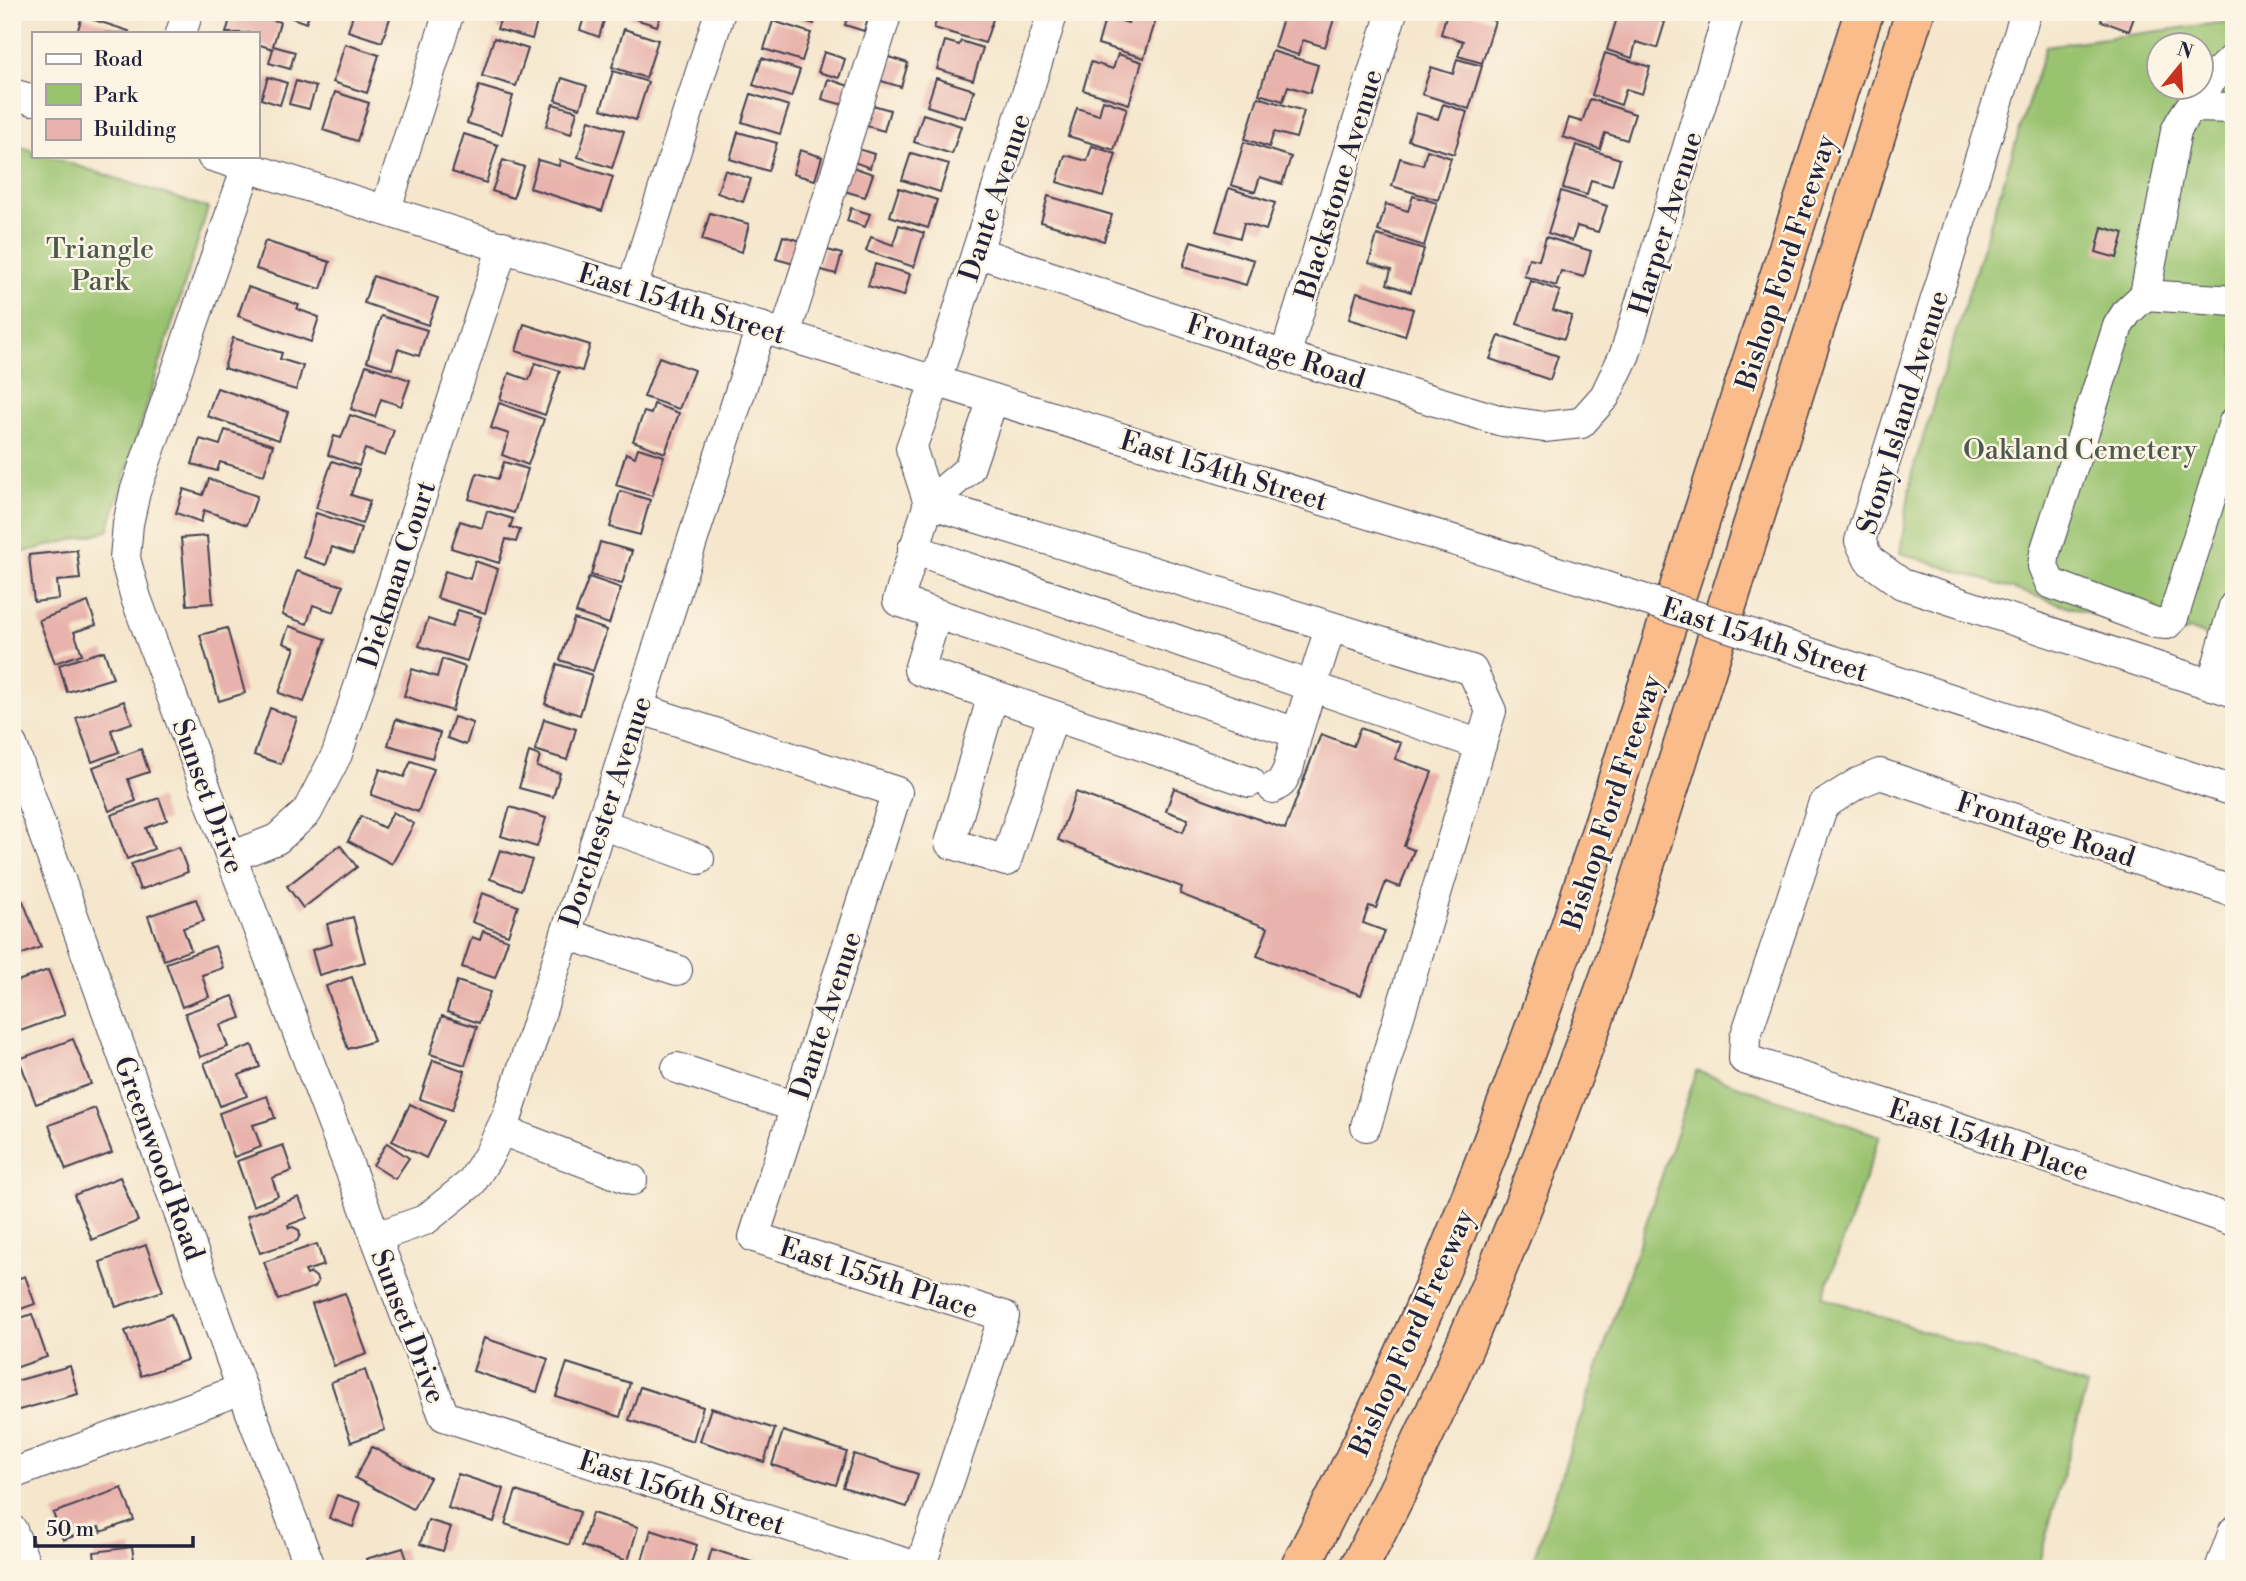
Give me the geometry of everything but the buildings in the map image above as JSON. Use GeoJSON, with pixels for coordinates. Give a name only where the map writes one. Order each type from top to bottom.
{"type":"FeatureCollection","features":[{"type":"Feature","properties":{"kind":"highway","name":"Bishop Ford Freeway"},"geometry":{"type":"LineString","coordinates":[[1299,1569],[1406,1349],[1456,1233],[1562,952],[1864,12]]}},
{"type":"Feature","properties":{"kind":"highway","name":"Bishop Ford Freeway"},"geometry":{"type":"LineString","coordinates":[[1358,1569],[1453,1375],[1505,1254],[1572,1083],[1611,972],[1915,12]]}},
{"type":"Feature","properties":{"kind":"street"},"geometry":{"type":"LineString","coordinates":[[181,32],[188,12]]}},
{"type":"Feature","properties":{"kind":"street"},"geometry":{"type":"LineString","coordinates":[[386,209],[449,12]]}},
{"type":"Feature","properties":{"kind":"street"},"geometry":{"type":"LineString","coordinates":[[632,288],[720,12]]}},
{"type":"Feature","properties":{"kind":"street","name":"Dorchester Avenue"},"geometry":{"type":"LineString","coordinates":[[376,1237],[425,1220],[471,1183],[507,1117],[638,708],[887,12]]}},
{"type":"Feature","properties":{"kind":"street","name":"Dante Avenue"},"geometry":{"type":"LineString","coordinates":[[929,503],[911,448],[936,381],[1052,12]]}},
{"type":"Feature","properties":{"kind":"street","name":"Blackstone Avenue"},"geometry":{"type":"LineString","coordinates":[[1285,356],[1392,12]]}},
{"type":"Feature","properties":{"kind":"street","name":"Harper Avenue"},"geometry":{"type":"LineString","coordinates":[[1581,423],[1605,396],[1625,354],[1729,12]]}},
{"type":"Feature","properties":{"kind":"street","name":"Stony Island Avenue"},"geometry":{"type":"LineString","coordinates":[[2026,12],[1860,541],[1869,561],[1902,584],[2223,689]]}},
{"type":"Feature","properties":{"kind":"street"},"geometry":{"type":"LineString","coordinates":[[2234,59],[2210,82],[2182,118],[2176,131],[2145,295],[2127,312],[2118,326],[2109,353],[2045,552],[2043,566],[2050,583],[2156,623],[2167,624],[2173,618],[2234,422]]}},
{"type":"Feature","properties":{"kind":"street"},"geometry":{"type":"LineString","coordinates":[[12,93],[32,100]]}},
{"type":"Feature","properties":{"kind":"street"},"geometry":{"type":"LineString","coordinates":[[2192,107],[2234,108]]}},
{"type":"Feature","properties":{"kind":"street","name":"East 154th Street"},"geometry":{"type":"LineString","coordinates":[[218,158],[1603,586],[2234,791]]}},
{"type":"Feature","properties":{"kind":"street","name":"Sunset Drive"},"geometry":{"type":"LineString","coordinates":[[247,167],[135,492],[128,524],[125,558],[136,598],[231,857],[443,1416]]}},
{"type":"Feature","properties":{"kind":"street","name":"Diekman Court"},"geometry":{"type":"LineString","coordinates":[[231,857],[277,839],[307,812],[337,754],[503,246]]}},
{"type":"Feature","properties":{"kind":"street","name":"Frontage Road"},"geometry":{"type":"LineString","coordinates":[[977,253],[1285,356],[1502,421],[1544,427],[1581,423]]}},
{"type":"Feature","properties":{"kind":"street"},"geometry":{"type":"LineString","coordinates":[[2145,295],[2234,301]]}},
{"type":"Feature","properties":{"kind":"street"},"geometry":{"type":"LineString","coordinates":[[993,399],[969,469],[929,503],[898,601],[1297,733]]}},
{"type":"Feature","properties":{"kind":"street"},"geometry":{"type":"LineString","coordinates":[[929,503],[1472,670],[1491,711],[1366,1126]]}},
{"type":"Feature","properties":{"kind":"street"},"geometry":{"type":"LineString","coordinates":[[913,549],[1481,745]]}},
{"type":"Feature","properties":{"kind":"street"},"geometry":{"type":"LineString","coordinates":[[2223,689],[2234,606]]}},
{"type":"Feature","properties":{"kind":"street"},"geometry":{"type":"LineString","coordinates":[[936,615],[919,670],[1262,785],[1281,783],[1288,770],[1330,628]]}},
{"type":"Feature","properties":{"kind":"street"},"geometry":{"type":"LineString","coordinates":[[993,695],[950,843],[1006,861],[1053,716]]}},
{"type":"Feature","properties":{"kind":"street","name":"Dante Avenue"},"geometry":{"type":"LineString","coordinates":[[638,708],[897,792],[754,1237]]}},
{"type":"Feature","properties":{"kind":"street","name":"Greenwood Road"},"geometry":{"type":"LineString","coordinates":[[12,745],[242,1389],[311,1569]]}},
{"type":"Feature","properties":{"kind":"street","name":"Frontage Road"},"geometry":{"type":"LineString","coordinates":[[1744,1059],[1745,1038],[1823,805],[1858,783],[1880,774],[2234,892]]}},
{"type":"Feature","properties":{"kind":"street"},"geometry":{"type":"LineString","coordinates":[[601,824],[699,859]]}},
{"type":"Feature","properties":{"kind":"street"},"geometry":{"type":"LineString","coordinates":[[566,934],[677,970]]}},
{"type":"Feature","properties":{"kind":"street","name":"East 154th Place"},"geometry":{"type":"LineString","coordinates":[[1744,1059],[1933,1119],[2234,1221]]}},
{"type":"Feature","properties":{"kind":"street"},"geometry":{"type":"LineString","coordinates":[[677,1068],[796,1107]]}},
{"type":"Feature","properties":{"kind":"street"},"geometry":{"type":"LineString","coordinates":[[501,1130],[632,1180]]}},
{"type":"Feature","properties":{"kind":"street","name":"East 155th Place"},"geometry":{"type":"LineString","coordinates":[[754,1237],[1004,1316],[920,1568]]}},
{"type":"Feature","properties":{"kind":"street"},"geometry":{"type":"LineString","coordinates":[[12,1474],[242,1389]]}},
{"type":"Feature","properties":{"kind":"street","name":"East 156th Street"},"geometry":{"type":"LineString","coordinates":[[443,1416],[920,1568]]}},
{"type":"Feature","properties":{"kind":"street"},"geometry":{"type":"LineString","coordinates":[[12,1530],[27,1569]]}},
{"type":"Feature","properties":{"kind":"street"},"geometry":{"type":"LineString","coordinates":[[2220,1569],[2234,1531]]}},
{"type":"Feature","properties":{"kind":"green space","name":"Oakland Cemetery"},"geometry":{"type":"Polygon","coordinates":[[[2234,21],[2234,645],[2190,630],[2167,638],[1900,553],[1912,473],[2046,46],[2144,33],[2144,102],[2214,102],[2214,32],[2151,32],[2234,21]]]}},
{"type":"Feature","properties":{"kind":"green space","name":"Triangle Park"},"geometry":{"type":"Polygon","coordinates":[[[12,144],[32,151],[32,158],[53,158],[208,208],[108,531],[12,555],[12,144]]]}},
{"type":"Feature","properties":{"kind":"green space"},"geometry":{"type":"Polygon","coordinates":[[[1697,1071],[1880,1136],[1823,1297],[2087,1386],[2037,1569],[1530,1569],[1697,1071]]]}}]}
